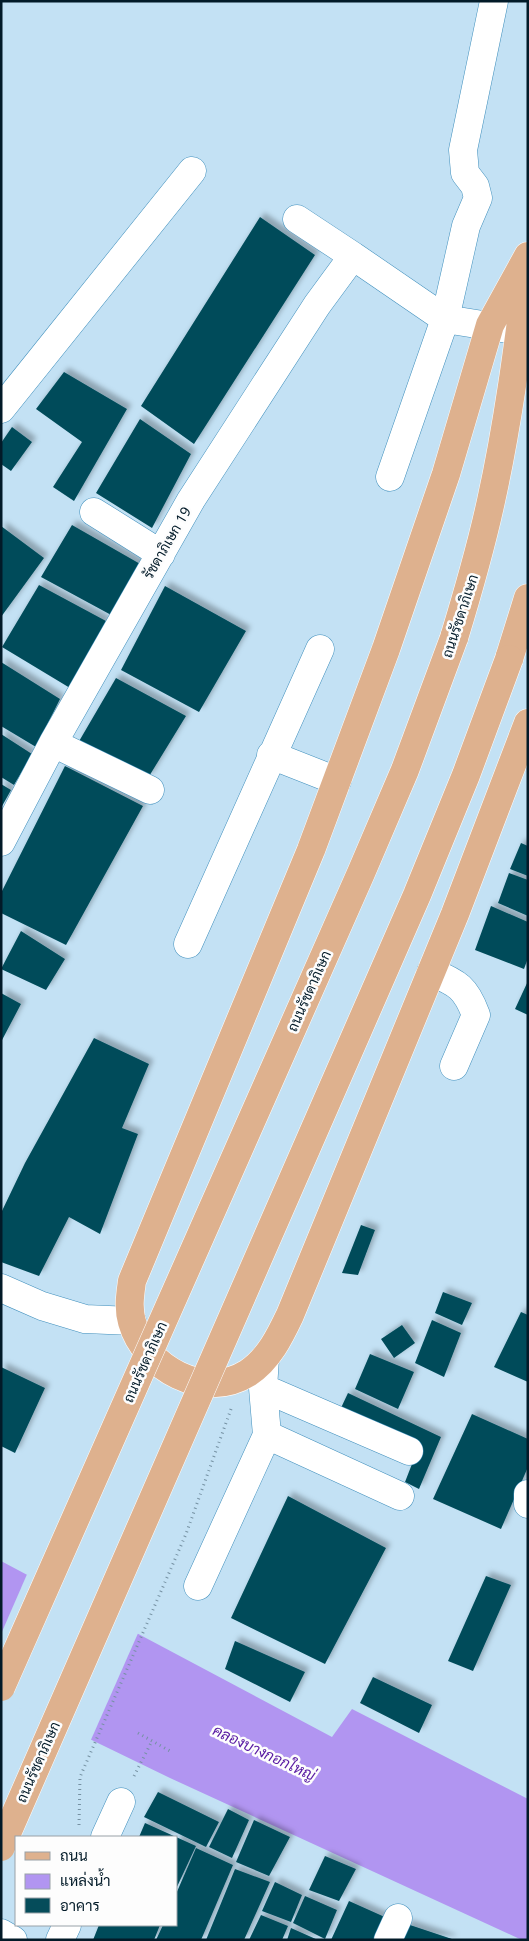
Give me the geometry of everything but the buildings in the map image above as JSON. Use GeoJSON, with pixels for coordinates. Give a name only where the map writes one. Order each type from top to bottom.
{"type":"FeatureCollection","features":[{"type":"Feature","properties":{"kind":"main road"},"geometry":{"type":"LineString","coordinates":[[528,256],[490,325],[446,474],[386,650],[311,850],[132,1281],[128,1301],[138,1338],[150,1355],[172,1373],[201,1382],[253,1382],[290,1314],[431,972],[528,723]]}},
{"type":"Feature","properties":{"kind":"main road","name":"ถนนรัชดาภิเษก"},"geometry":{"type":"LineString","coordinates":[[1,1687],[405,770],[454,638],[476,566],[491,500],[520,331],[528,268]]}},
{"type":"Feature","properties":{"kind":"main road","name":"ถนนรัชดาภิเษก"},"geometry":{"type":"LineString","coordinates":[[1,1847],[417,895],[466,775],[509,659],[528,598]]}},
{"type":"Feature","properties":{"kind":"street"},"geometry":{"type":"LineString","coordinates":[[390,477],[445,319],[466,226],[478,198],[475,186],[465,174],[463,150],[494,1]]}},
{"type":"Feature","properties":{"kind":"street"},"geometry":{"type":"LineString","coordinates":[[1,409],[192,171]]}},
{"type":"Feature","properties":{"kind":"street"},"geometry":{"type":"LineString","coordinates":[[297,219],[445,319],[520,331]]}},
{"type":"Feature","properties":{"kind":"street","name":"รัชดาภิเษก 19"},"geometry":{"type":"LineString","coordinates":[[1,842],[53,743],[191,500],[316,305],[352,256]]}},
{"type":"Feature","properties":{"kind":"street"},"geometry":{"type":"LineString","coordinates":[[94,512],[161,554]]}},
{"type":"Feature","properties":{"kind":"street"},"geometry":{"type":"LineString","coordinates":[[188,944],[320,649]]}},
{"type":"Feature","properties":{"kind":"street"},"geometry":{"type":"LineString","coordinates":[[53,743],[150,790]]}},
{"type":"Feature","properties":{"kind":"street"},"geometry":{"type":"LineString","coordinates":[[272,755],[337,781]]}},
{"type":"Feature","properties":{"kind":"street"},"geometry":{"type":"LineString","coordinates":[[431,972],[451,980],[469,996],[476,1015],[454,1066]]}},
{"type":"Feature","properties":{"kind":"street"},"geometry":{"type":"LineString","coordinates":[[1,1288],[42,1306],[85,1319],[132,1321]]}},
{"type":"Feature","properties":{"kind":"street"},"geometry":{"type":"LineString","coordinates":[[198,1586],[267,1435],[253,1382]]}},
{"type":"Feature","properties":{"kind":"street"},"geometry":{"type":"LineString","coordinates":[[253,1382],[409,1451]]}},
{"type":"Feature","properties":{"kind":"street"},"geometry":{"type":"LineString","coordinates":[[267,1435],[400,1496]]}},
{"type":"Feature","properties":{"kind":"street"},"geometry":{"type":"LineString","coordinates":[[528,1494],[528,1504]]}},
{"type":"Feature","properties":{"kind":"street"},"geometry":{"type":"LineString","coordinates":[[105,1836],[121,1802]]}},
{"type":"Feature","properties":{"kind":"street"},"geometry":{"type":"LineString","coordinates":[[60,1940],[67,1926]]}},
{"type":"Feature","properties":{"kind":"street"},"geometry":{"type":"LineString","coordinates":[[1,1934],[13,1940]]}},
{"type":"Feature","properties":{"kind":"path"},"geometry":{"type":"LineString","coordinates":[[79,1828],[80,1777],[253,1382]]}},
{"type":"Feature","properties":{"kind":"path"},"geometry":{"type":"LineString","coordinates":[[138,1733],[170,1750]]}},
{"type":"Feature","properties":{"kind":"path"},"geometry":{"type":"LineString","coordinates":[[134,1776],[152,1741]]}},
{"type":"Feature","properties":{"kind":"water","name":"คลองบางกอกใหญ่"},"geometry":{"type":"Polygon","coordinates":[[[1,1561],[332,1737],[352,1709],[528,1799],[528,1940],[522,1940],[170,1778],[1,1696],[1,1561]]]}},
{"type":"Feature","properties":{"kind":"pier"},"geometry":{"type":"Polygon","coordinates":[[[28,1572],[139,1631],[90,1742],[1,1699],[1,1634],[28,1572]]]}}]}
